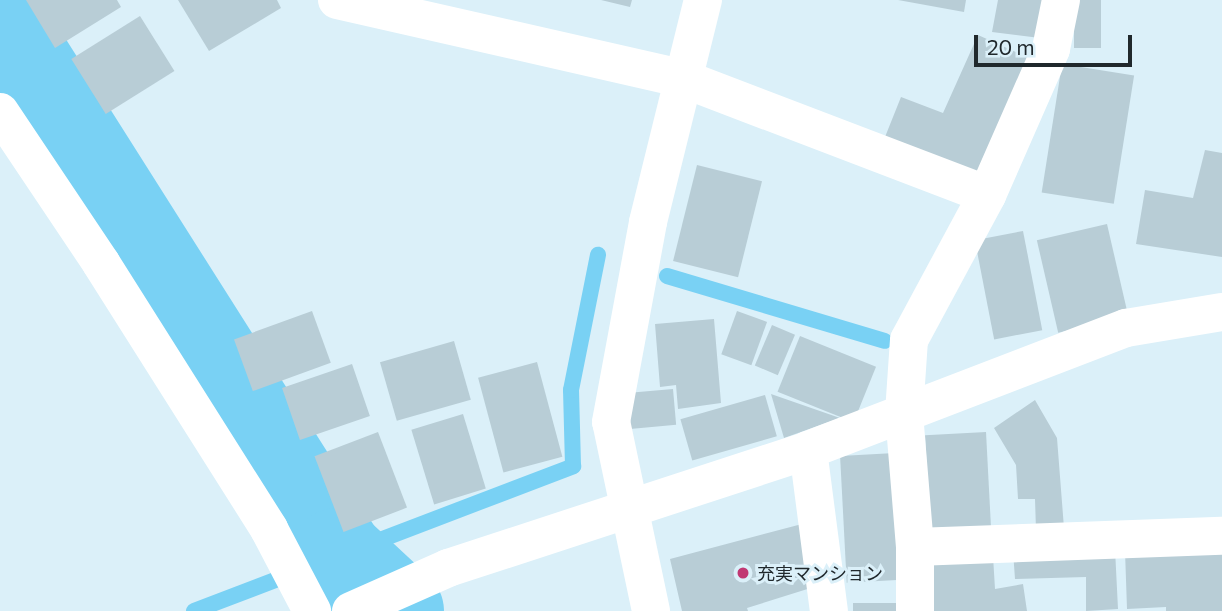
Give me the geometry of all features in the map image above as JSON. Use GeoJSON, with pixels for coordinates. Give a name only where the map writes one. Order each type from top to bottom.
{"type":"FeatureCollection","features":[{"type":"Feature","properties":{"kind":"street"},"geometry":{"type":"LineString","coordinates":[[337,0],[684,79],[987,195]]}},
{"type":"Feature","properties":{"kind":"street"},"geometry":{"type":"LineString","coordinates":[[651,611],[627,510],[611,422],[648,222],[703,0]]}},
{"type":"Feature","properties":{"kind":"street"},"geometry":{"type":"LineString","coordinates":[[915,611],[915,547],[904,414],[909,340],[987,195],[1051,49],[1061,0]]}},
{"type":"Feature","properties":{"kind":"street"},"geometry":{"type":"LineString","coordinates":[[0,112],[101,263],[269,529],[312,611]]}},
{"type":"Feature","properties":{"kind":"street"},"geometry":{"type":"LineString","coordinates":[[359,608],[449,568],[808,450],[1126,328],[1222,312]]}},
{"type":"Feature","properties":{"kind":"street"},"geometry":{"type":"LineString","coordinates":[[808,450],[829,611]]}},
{"type":"Feature","properties":{"kind":"street"},"geometry":{"type":"LineString","coordinates":[[915,547],[1222,536]]}},
{"type":"Feature","properties":{"kind":"building"},"geometry":{"type":"Polygon","coordinates":[[[26,0],[117,0],[121,7],[55,48],[26,0]]]}},
{"type":"Feature","properties":{"kind":"building"},"geometry":{"type":"Polygon","coordinates":[[[178,0],[277,0],[281,8],[209,51],[178,0]]]}},
{"type":"Feature","properties":{"kind":"building"},"geometry":{"type":"Polygon","coordinates":[[[601,0],[632,0],[630,7],[601,0]]]}},
{"type":"Feature","properties":{"kind":"building"},"geometry":{"type":"Polygon","coordinates":[[[898,0],[966,0],[964,12],[898,0]]]}},
{"type":"Feature","properties":{"kind":"building"},"geometry":{"type":"Polygon","coordinates":[[[998,0],[1047,0],[1040,38],[992,32],[998,0]]]}},
{"type":"Feature","properties":{"kind":"building"},"geometry":{"type":"Polygon","coordinates":[[[1074,0],[1101,0],[1101,48],[1074,48],[1074,0]]]}},
{"type":"Feature","properties":{"kind":"building"},"geometry":{"type":"Polygon","coordinates":[[[140,16],[174,71],[106,114],[71,59],[140,16]]]}},
{"type":"Feature","properties":{"kind":"building"},"geometry":{"type":"Polygon","coordinates":[[[978,35],[1031,59],[980,178],[883,142],[901,97],[943,113],[978,35]]]}},
{"type":"Feature","properties":{"kind":"building"},"geometry":{"type":"Polygon","coordinates":[[[1062,64],[1134,75],[1114,204],[1042,192],[1062,64]]]}},
{"type":"Feature","properties":{"kind":"building"},"geometry":{"type":"Polygon","coordinates":[[[1205,150],[1222,153],[1222,257],[1136,244],[1145,190],[1193,198],[1205,150]]]}},
{"type":"Feature","properties":{"kind":"building"},"geometry":{"type":"Polygon","coordinates":[[[697,165],[762,181],[738,277],[673,261],[697,165]]]}},
{"type":"Feature","properties":{"kind":"building"},"geometry":{"type":"Polygon","coordinates":[[[1107,224],[1128,317],[1058,333],[1037,240],[1107,224]]]}},
{"type":"Feature","properties":{"kind":"building"},"geometry":{"type":"Polygon","coordinates":[[[1023,231],[1042,330],[994,339],[975,240],[1023,231]]]}},
{"type":"Feature","properties":{"kind":"building"},"geometry":{"type":"Polygon","coordinates":[[[312,311],[331,363],[253,391],[234,339],[312,311]]]}},
{"type":"Feature","properties":{"kind":"building"},"geometry":{"type":"Polygon","coordinates":[[[737,311],[767,322],[751,365],[721,354],[737,311]]]}},
{"type":"Feature","properties":{"kind":"building"},"geometry":{"type":"Polygon","coordinates":[[[714,319],[721,403],[678,409],[676,385],[660,387],[655,324],[714,319]]]}},
{"type":"Feature","properties":{"kind":"building"},"geometry":{"type":"Polygon","coordinates":[[[772,325],[795,335],[778,375],[755,366],[772,325]]]}},
{"type":"Feature","properties":{"kind":"building"},"geometry":{"type":"Polygon","coordinates":[[[800,336],[876,367],[854,422],[778,392],[800,336]]]}},
{"type":"Feature","properties":{"kind":"building"},"geometry":{"type":"Polygon","coordinates":[[[454,341],[471,400],[397,421],[380,362],[454,341]]]}},
{"type":"Feature","properties":{"kind":"building"},"geometry":{"type":"Polygon","coordinates":[[[537,362],[562,457],[503,472],[478,378],[537,362]]]}},
{"type":"Feature","properties":{"kind":"building"},"geometry":{"type":"Polygon","coordinates":[[[352,364],[370,416],[300,440],[282,388],[352,364]]]}},
{"type":"Feature","properties":{"kind":"building"},"geometry":{"type":"Polygon","coordinates":[[[673,389],[676,425],[627,429],[624,393],[673,389]]]}},
{"type":"Feature","properties":{"kind":"building"},"geometry":{"type":"Polygon","coordinates":[[[771,394],[840,418],[784,438],[771,394]]]}},
{"type":"Feature","properties":{"kind":"building"},"geometry":{"type":"Polygon","coordinates":[[[765,395],[777,436],[692,461],[680,419],[765,395]]]}},
{"type":"Feature","properties":{"kind":"building"},"geometry":{"type":"Polygon","coordinates":[[[1035,400],[1057,438],[1064,528],[1036,530],[1035,499],[1018,499],[1016,465],[994,428],[1035,400]]]}},
{"type":"Feature","properties":{"kind":"building"},"geometry":{"type":"Polygon","coordinates":[[[463,414],[486,489],[434,504],[411,430],[463,414]]]}},
{"type":"Feature","properties":{"kind":"building"},"geometry":{"type":"Polygon","coordinates":[[[378,432],[407,508],[344,532],[315,456],[378,432]]]}},
{"type":"Feature","properties":{"kind":"building"},"geometry":{"type":"Polygon","coordinates":[[[986,432],[991,531],[930,534],[925,435],[986,432]]]}},
{"type":"Feature","properties":{"kind":"building"},"geometry":{"type":"Polygon","coordinates":[[[895,453],[902,580],[847,583],[840,456],[895,453]]]}},
{"type":"Feature","properties":{"kind":"building","name":"充実マンション"},"geometry":{"type":"Polygon","coordinates":[[[802,524],[817,586],[747,608],[748,611],[682,611],[670,559],[802,524]]]}},
{"type":"Feature","properties":{"kind":"building"},"geometry":{"type":"Polygon","coordinates":[[[1222,547],[1222,611],[1166,611],[1166,607],[1127,609],[1125,551],[1222,547]]]}},
{"type":"Feature","properties":{"kind":"building"},"geometry":{"type":"Polygon","coordinates":[[[1115,549],[1118,609],[1086,611],[1086,577],[1015,579],[1013,551],[1115,549]]]}},
{"type":"Feature","properties":{"kind":"building"},"geometry":{"type":"Polygon","coordinates":[[[993,556],[995,589],[1023,584],[1027,611],[929,611],[928,558],[993,556]]]}},
{"type":"Feature","properties":{"kind":"building"},"geometry":{"type":"Polygon","coordinates":[[[853,603],[901,603],[901,611],[853,611],[853,603]]]}},
{"type":"Feature","properties":{"kind":"waterway"},"geometry":{"type":"LineString","coordinates":[[0,23],[337,555],[397,611]]}},
{"type":"Feature","properties":{"kind":"waterway"},"geometry":{"type":"LineString","coordinates":[[194,611],[573,466],[571,390],[598,255]]}},
{"type":"Feature","properties":{"kind":"waterway"},"geometry":{"type":"LineString","coordinates":[[667,276],[885,341]]}},
{"type":"Feature","properties":{"kind":"place","name":"充実マンション"},"geometry":{"type":"Point","coordinates":[743,573]}}]}
